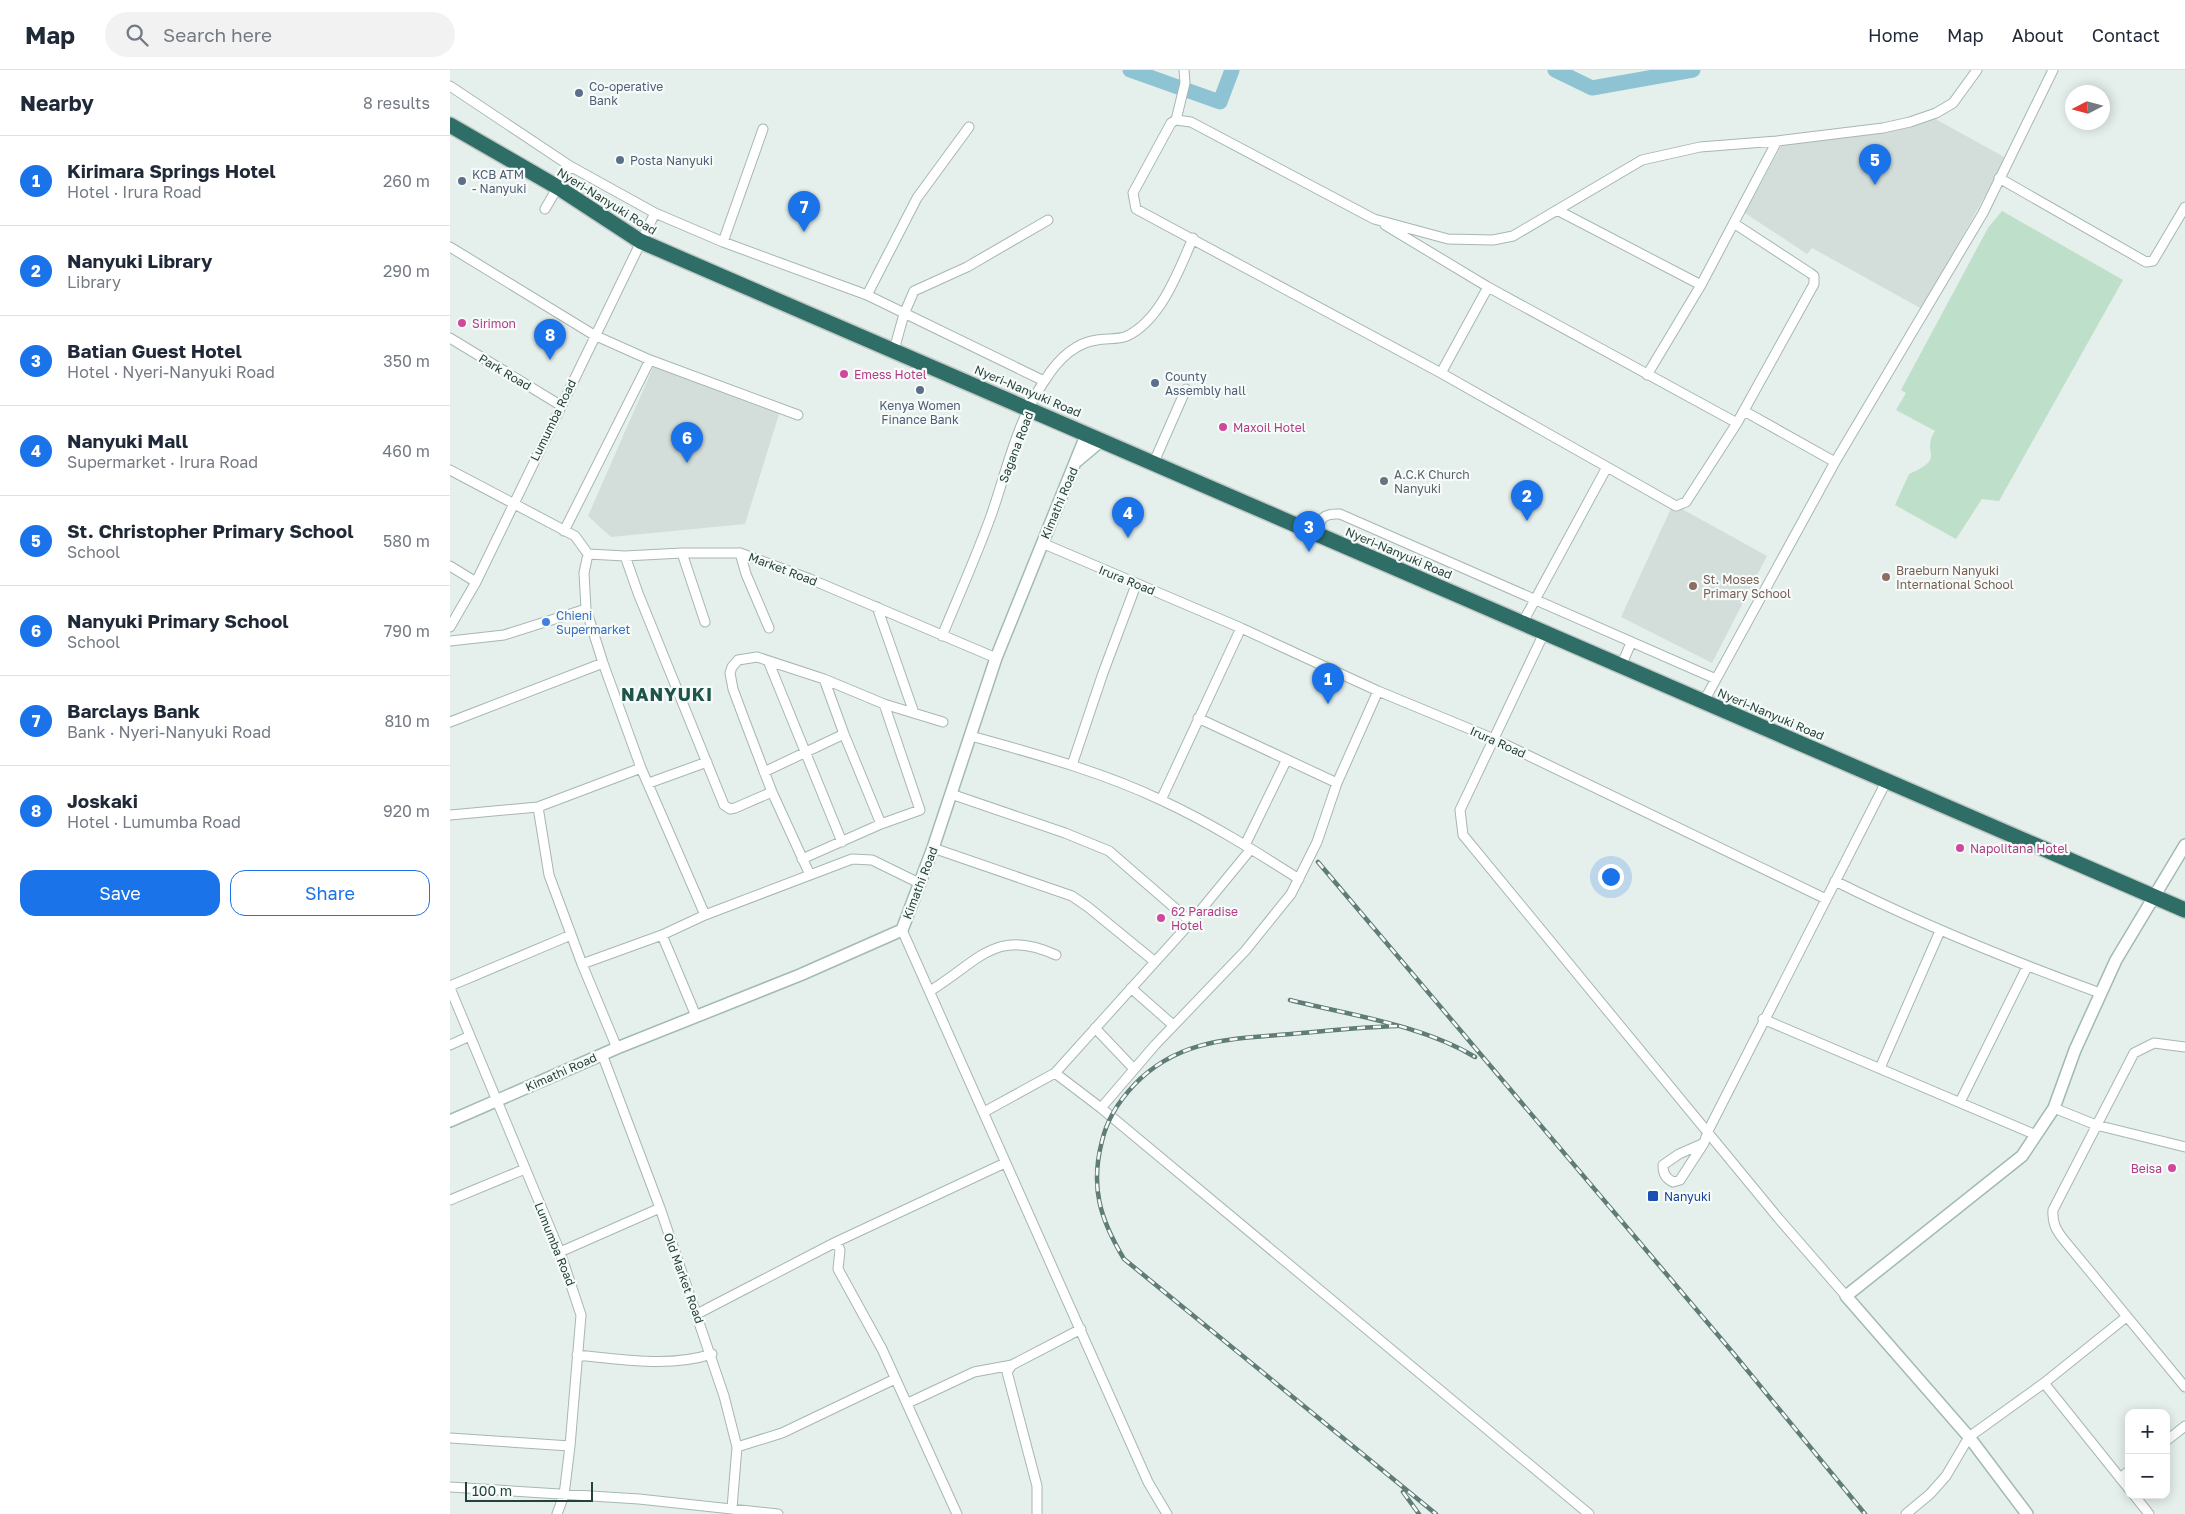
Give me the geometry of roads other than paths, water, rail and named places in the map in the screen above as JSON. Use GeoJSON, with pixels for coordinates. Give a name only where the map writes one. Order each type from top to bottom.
{"type":"FeatureCollection","features":[{"type":"Feature","properties":{"kind":"highway","name":"Nyeri-Nanyuki Road"},"geometry":{"type":"LineString","coordinates":[[450,126],[559,188],[640,241],[2185,910]]}},
{"type":"Feature","properties":{"kind":"street"},"geometry":{"type":"LineString","coordinates":[[1176,120],[1185,83],[1184,70]]}},
{"type":"Feature","properties":{"kind":"street"},"geometry":{"type":"LineString","coordinates":[[1374,219],[1448,239],[1493,240],[1513,236],[1630,165],[1654,156],[1700,148],[1777,142],[1883,128],[1923,118],[1953,103],[1977,70]]}},
{"type":"Feature","properties":{"kind":"street"},"geometry":{"type":"LineString","coordinates":[[1704,701],[1835,462],[1983,213],[2054,70]]}},
{"type":"Feature","properties":{"kind":"street"},"geometry":{"type":"LineString","coordinates":[[450,86],[570,166],[655,213],[723,242],[867,295],[1044,381]]}},
{"type":"Feature","properties":{"kind":"street"},"geometry":{"type":"LineString","coordinates":[[1734,224],[1802,267],[1814,276],[1815,280],[1737,424],[1702,480],[1682,505],[1676,506],[1441,373],[1136,209],[1132,198],[1171,123],[1176,120],[1191,122],[1374,219],[1488,287],[1737,424]]}},
{"type":"Feature","properties":{"kind":"street"},"geometry":{"type":"LineString","coordinates":[[867,295],[917,198],[969,127]]}},
{"type":"Feature","properties":{"kind":"street"},"geometry":{"type":"LineString","coordinates":[[723,242],[763,129]]}},
{"type":"Feature","properties":{"kind":"street"},"geometry":{"type":"LineString","coordinates":[[1648,375],[1701,285],[1777,142]]}},
{"type":"Feature","properties":{"kind":"street"},"geometry":{"type":"LineString","coordinates":[[545,209],[559,188],[570,166]]}},
{"type":"Feature","properties":{"kind":"street"},"geometry":{"type":"LineString","coordinates":[[1999,178],[2146,262],[2152,261],[2185,207]]}},
{"type":"Feature","properties":{"kind":"street"},"geometry":{"type":"LineString","coordinates":[[1557,210],[1701,285]]}},
{"type":"Feature","properties":{"kind":"street","name":"Lumumba Road"},"geometry":{"type":"LineString","coordinates":[[450,627],[476,582],[560,405],[655,213]]}},
{"type":"Feature","properties":{"kind":"street"},"geometry":{"type":"LineString","coordinates":[[894,350],[904,314],[914,291],[967,267],[1048,220]]}},
{"type":"Feature","properties":{"kind":"street","name":"Sagana Road"},"geometry":{"type":"LineString","coordinates":[[942,636],[982,541],[1030,409],[1044,381],[1059,361],[1079,346],[1088,341],[1125,337],[1149,318],[1165,299],[1193,238]]}},
{"type":"Feature","properties":{"kind":"street"},"geometry":{"type":"LineString","coordinates":[[450,247],[594,335],[650,360],[798,415]]}},
{"type":"Feature","properties":{"kind":"street"},"geometry":{"type":"LineString","coordinates":[[1441,373],[1488,287]]}},
{"type":"Feature","properties":{"kind":"street","name":"Park Road"},"geometry":{"type":"LineString","coordinates":[[450,338],[560,405]]}},
{"type":"Feature","properties":{"kind":"street"},"geometry":{"type":"LineString","coordinates":[[564,532],[650,360]]}},
{"type":"Feature","properties":{"kind":"street"},"geometry":{"type":"LineString","coordinates":[[1154,462],[1186,389]]}},
{"type":"Feature","properties":{"kind":"street"},"geometry":{"type":"LineString","coordinates":[[1744,412],[1835,462]]}},
{"type":"Feature","properties":{"kind":"street","name":"Kimathi Road"},"geometry":{"type":"LineString","coordinates":[[450,1120],[602,1054],[800,975],[902,930],[933,848],[996,658],[1087,433]]}},
{"type":"Feature","properties":{"kind":"street","name":"Kimathi Road"},"geometry":{"type":"LineString","coordinates":[[1077,461],[1102,440]]}},
{"type":"Feature","properties":{"kind":"street"},"geometry":{"type":"LineString","coordinates":[[1523,622],[1606,467]]}},
{"type":"Feature","properties":{"kind":"street"},"geometry":{"type":"LineString","coordinates":[[450,470],[564,532],[575,536],[588,554],[584,573],[586,610],[603,663],[641,768],[705,916]]}},
{"type":"Feature","properties":{"kind":"street"},"geometry":{"type":"LineString","coordinates":[[1315,533],[1321,517],[1327,514],[1340,514],[1716,679]]}},
{"type":"Feature","properties":{"kind":"street","name":"Irura Road"},"geometry":{"type":"LineString","coordinates":[[1042,543],[1136,585],[1158,592],[1241,628],[1378,691],[1494,739],[1826,899]]}},
{"type":"Feature","properties":{"kind":"street"},"geometry":{"type":"LineString","coordinates":[[682,552],[705,622]]}},
{"type":"Feature","properties":{"kind":"street","name":"Market Road"},"geometry":{"type":"LineString","coordinates":[[588,554],[625,556],[682,552],[740,553],[877,607],[996,658]]}},
{"type":"Feature","properties":{"kind":"street"},"geometry":{"type":"LineString","coordinates":[[740,553],[746,574],[769,628]]}},
{"type":"Feature","properties":{"kind":"street"},"geometry":{"type":"LineString","coordinates":[[625,556],[638,594],[726,807],[735,808],[772,792]]}},
{"type":"Feature","properties":{"kind":"street"},"geometry":{"type":"LineString","coordinates":[[450,566],[476,582]]}},
{"type":"Feature","properties":{"kind":"street"},"geometry":{"type":"LineString","coordinates":[[1072,765],[1136,585]]}},
{"type":"Feature","properties":{"kind":"street"},"geometry":{"type":"LineString","coordinates":[[877,607],[914,713]]}},
{"type":"Feature","properties":{"kind":"street"},"geometry":{"type":"LineString","coordinates":[[450,642],[504,635],[586,610]]}},
{"type":"Feature","properties":{"kind":"street"},"geometry":{"type":"LineString","coordinates":[[1161,800],[1241,628]]}},
{"type":"Feature","properties":{"kind":"street"},"geometry":{"type":"LineString","coordinates":[[1544,633],[1460,810],[1463,835],[1801,1245],[1969,1437],[2027,1514]]}},
{"type":"Feature","properties":{"kind":"street"},"geometry":{"type":"LineString","coordinates":[[1621,666],[1631,643]]}},
{"type":"Feature","properties":{"kind":"street"},"geometry":{"type":"LineString","coordinates":[[810,875],[772,792],[733,689],[730,673],[738,660],[757,657],[769,663],[824,680],[884,704],[943,722]]}},
{"type":"Feature","properties":{"kind":"street"},"geometry":{"type":"LineString","coordinates":[[450,722],[603,663]]}},
{"type":"Feature","properties":{"kind":"street"},"geometry":{"type":"LineString","coordinates":[[769,663],[842,842]]}},
{"type":"Feature","properties":{"kind":"street"},"geometry":{"type":"LineString","coordinates":[[824,680],[881,824]]}},
{"type":"Feature","properties":{"kind":"street"},"geometry":{"type":"LineString","coordinates":[[1101,1108],[1174,1025],[1245,951],[1291,894],[1317,842],[1337,783],[1378,691]]}},
{"type":"Feature","properties":{"kind":"street"},"geometry":{"type":"LineString","coordinates":[[802,859],[920,808],[884,704]]}},
{"type":"Feature","properties":{"kind":"street"},"geometry":{"type":"LineString","coordinates":[[1198,718],[1286,761],[1337,783]]}},
{"type":"Feature","properties":{"kind":"street"},"geometry":{"type":"LineString","coordinates":[[764,772],[844,734]]}},
{"type":"Feature","properties":{"kind":"street"},"geometry":{"type":"LineString","coordinates":[[971,736],[1072,765],[1161,800],[1248,847],[1299,879]]}},
{"type":"Feature","properties":{"kind":"street"},"geometry":{"type":"LineString","coordinates":[[984,1112],[1055,1073],[1191,922],[1248,847],[1286,761]]}},
{"type":"Feature","properties":{"kind":"street"},"geometry":{"type":"LineString","coordinates":[[649,783],[707,762]]}},
{"type":"Feature","properties":{"kind":"street"},"geometry":{"type":"LineString","coordinates":[[450,815],[538,808],[641,768]]}},
{"type":"Feature","properties":{"kind":"street"},"geometry":{"type":"LineString","coordinates":[[1704,1143],[1668,1160],[1664,1165],[1663,1171],[1667,1179],[1673,1182],[1680,1180],[1704,1143],[1708,1131],[1763,1019],[1887,780]]}},
{"type":"Feature","properties":{"kind":"street"},"geometry":{"type":"LineString","coordinates":[[951,794],[1065,833],[1109,852],[1191,922]]}},
{"type":"Feature","properties":{"kind":"street"},"geometry":{"type":"LineString","coordinates":[[538,808],[545,860],[582,964],[617,1048]]}},
{"type":"Feature","properties":{"kind":"street"},"geometry":{"type":"LineString","coordinates":[[1846,1296],[2022,1156],[2054,1108],[2100,993],[2138,922],[2156,898],[2185,845]]}},
{"type":"Feature","properties":{"kind":"street"},"geometry":{"type":"LineString","coordinates":[[933,848],[1072,896],[1154,961]]}},
{"type":"Feature","properties":{"kind":"street"},"geometry":{"type":"LineString","coordinates":[[582,964],[662,935],[844,861],[861,858],[872,860],[919,883]]}},
{"type":"Feature","properties":{"kind":"street"},"geometry":{"type":"LineString","coordinates":[[1835,881],[1940,931],[2027,967],[2100,993]]}},
{"type":"Feature","properties":{"kind":"street"},"geometry":{"type":"LineString","coordinates":[[902,930],[1148,1482],[1167,1514]]}},
{"type":"Feature","properties":{"kind":"street"},"geometry":{"type":"LineString","coordinates":[[1880,1068],[1940,931]]}},
{"type":"Feature","properties":{"kind":"street"},"geometry":{"type":"LineString","coordinates":[[450,987],[571,935]]}},
{"type":"Feature","properties":{"kind":"street"},"geometry":{"type":"LineString","coordinates":[[662,935],[696,1016]]}},
{"type":"Feature","properties":{"kind":"street"},"geometry":{"type":"LineString","coordinates":[[930,991],[994,948],[1010,943],[1027,944],[1056,955]]}},
{"type":"Feature","properties":{"kind":"street"},"geometry":{"type":"LineString","coordinates":[[1960,1102],[2027,967]]}},
{"type":"Feature","properties":{"kind":"street","name":"Lumumba Road"},"geometry":{"type":"LineString","coordinates":[[450,987],[560,1252],[581,1315],[570,1446],[564,1495],[557,1514]]}},
{"type":"Feature","properties":{"kind":"street"},"geometry":{"type":"LineString","coordinates":[[1131,988],[1174,1025]]}},
{"type":"Feature","properties":{"kind":"street"},"geometry":{"type":"LineString","coordinates":[[1763,1019],[2036,1135]]}},
{"type":"Feature","properties":{"kind":"street"},"geometry":{"type":"LineString","coordinates":[[1095,1028],[1134,1069]]}},
{"type":"Feature","properties":{"kind":"street"},"geometry":{"type":"LineString","coordinates":[[450,1044],[470,1036]]}},
{"type":"Feature","properties":{"kind":"street"},"geometry":{"type":"LineString","coordinates":[[2185,1047],[2154,1043],[2134,1053],[2096,1125],[2054,1210],[2052,1218],[2057,1231],[2125,1318],[2185,1388]]}},
{"type":"Feature","properties":{"kind":"street","name":"Old Market Road"},"geometry":{"type":"LineString","coordinates":[[602,1054],[712,1354],[736,1447],[732,1508]]}},
{"type":"Feature","properties":{"kind":"street"},"geometry":{"type":"LineString","coordinates":[[1055,1073],[1101,1108],[1589,1514]]}},
{"type":"Feature","properties":{"kind":"street"},"geometry":{"type":"LineString","coordinates":[[2054,1108],[2096,1125],[2185,1147]]}},
{"type":"Feature","properties":{"kind":"street"},"geometry":{"type":"LineString","coordinates":[[697,1314],[836,1242],[1005,1163]]}},
{"type":"Feature","properties":{"kind":"street"},"geometry":{"type":"LineString","coordinates":[[450,1200],[525,1169]]}},
{"type":"Feature","properties":{"kind":"street"},"geometry":{"type":"LineString","coordinates":[[560,1252],[660,1208]]}},
{"type":"Feature","properties":{"kind":"street"},"geometry":{"type":"LineString","coordinates":[[836,1242],[840,1250],[838,1270],[882,1349],[957,1514]]}},
{"type":"Feature","properties":{"kind":"street"},"geometry":{"type":"LineString","coordinates":[[1906,1514],[1930,1494],[1946,1476],[1969,1437],[2044,1383],[2125,1318]]}},
{"type":"Feature","properties":{"kind":"street"},"geometry":{"type":"LineString","coordinates":[[908,1403],[974,1372],[1012,1365],[1081,1330]]}},
{"type":"Feature","properties":{"kind":"street"},"geometry":{"type":"LineString","coordinates":[[577,1355],[673,1361],[694,1359],[712,1354]]}},
{"type":"Feature","properties":{"kind":"street"},"geometry":{"type":"LineString","coordinates":[[1012,1365],[1008,1368],[1007,1377],[1037,1486],[1038,1514]]}},
{"type":"Feature","properties":{"kind":"street"},"geometry":{"type":"LineString","coordinates":[[736,1447],[782,1433],[895,1379]]}},
{"type":"Feature","properties":{"kind":"street"},"geometry":{"type":"LineString","coordinates":[[2044,1383],[2125,1484]]}},
{"type":"Feature","properties":{"kind":"street"},"geometry":{"type":"LineString","coordinates":[[2170,1438],[2185,1426]]}},
{"type":"Feature","properties":{"kind":"street"},"geometry":{"type":"LineString","coordinates":[[450,1438],[570,1446]]}},
{"type":"Feature","properties":{"kind":"street"},"geometry":{"type":"LineString","coordinates":[[2120,1478],[2125,1474]]}},
{"type":"Feature","properties":{"kind":"street"},"geometry":{"type":"LineString","coordinates":[[450,1487],[639,1499],[778,1514]]}},
{"type":"Feature","properties":{"kind":"street"},"geometry":{"type":"LineString","coordinates":[[2137,1499],[2149,1514]]}},
{"type":"Feature","properties":{"kind":"waterway","name":"Nanyuki"},"geometry":{"type":"LineString","coordinates":[[1130,70],[1220,102],[1232,70]]}},
{"type":"Feature","properties":{"kind":"waterway","name":"Nanyuki"},"geometry":{"type":"LineString","coordinates":[[1555,70],[1592,88],[1693,70]]}},
{"type":"Feature","properties":{"kind":"railway"},"geometry":{"type":"LineString","coordinates":[[1318,862],[1734,1354],[1865,1514]]}},
{"type":"Feature","properties":{"kind":"railway"},"geometry":{"type":"LineString","coordinates":[[1290,1000],[1409,1029],[1454,1046],[1475,1057]]}},
{"type":"Feature","properties":{"kind":"railway"},"geometry":{"type":"LineString","coordinates":[[1397,1026],[1227,1040],[1206,1044],[1169,1058],[1134,1085],[1114,1111],[1102,1141],[1097,1173],[1097,1188],[1103,1216],[1124,1259],[1436,1514]]}},
{"type":"Feature","properties":{"kind":"railway"},"geometry":{"type":"LineString","coordinates":[[1403,1492],[1419,1514]]}},
{"type":"Feature","properties":{"kind":"place","name":"Co-operative Bank"},"geometry":{"type":"Point","coordinates":[579,93]}},
{"type":"Feature","properties":{"kind":"place","name":"Posta Nanyuki"},"geometry":{"type":"Point","coordinates":[620,160]}},
{"type":"Feature","properties":{"kind":"place","name":"KCB ATM - Nanyuki"},"geometry":{"type":"Point","coordinates":[462,181]}},
{"type":"Feature","properties":{"kind":"place","name":"St. Christopher Primary School"},"geometry":{"type":"Point","coordinates":[1875,185]}},
{"type":"Feature","properties":{"kind":"place","name":"Barclays Bank"},"geometry":{"type":"Point","coordinates":[804,232]}},
{"type":"Feature","properties":{"kind":"place","name":"Sirimon"},"geometry":{"type":"Point","coordinates":[462,323]}},
{"type":"Feature","properties":{"kind":"place","name":"Joskaki"},"geometry":{"type":"Point","coordinates":[550,360]}},
{"type":"Feature","properties":{"kind":"place","name":"Emess Hotel"},"geometry":{"type":"Point","coordinates":[844,374]}},
{"type":"Feature","properties":{"kind":"place","name":"County Assembly hall"},"geometry":{"type":"Point","coordinates":[1155,383]}},
{"type":"Feature","properties":{"kind":"place","name":"Kenya Women Finance Bank"},"geometry":{"type":"Point","coordinates":[920,390]}},
{"type":"Feature","properties":{"kind":"place","name":"Maxoil Hotel"},"geometry":{"type":"Point","coordinates":[1223,427]}},
{"type":"Feature","properties":{"kind":"place","name":"Nanyuki Primary School"},"geometry":{"type":"Point","coordinates":[687,463]}},
{"type":"Feature","properties":{"kind":"place","name":"A.C.K Church Nanyuki"},"geometry":{"type":"Point","coordinates":[1384,481]}},
{"type":"Feature","properties":{"kind":"place","name":"Nanyuki Library"},"geometry":{"type":"Point","coordinates":[1527,521]}},
{"type":"Feature","properties":{"kind":"place","name":"Nanyuki Mall"},"geometry":{"type":"Point","coordinates":[1128,538]}},
{"type":"Feature","properties":{"kind":"place","name":"Batian Guest Hotel"},"geometry":{"type":"Point","coordinates":[1309,552]}},
{"type":"Feature","properties":{"kind":"place","name":"Braeburn Nanyuki International School"},"geometry":{"type":"Point","coordinates":[1886,577]}},
{"type":"Feature","properties":{"kind":"place","name":"St. Moses Primary School"},"geometry":{"type":"Point","coordinates":[1693,586]}},
{"type":"Feature","properties":{"kind":"place","name":"Chieni Supermarket"},"geometry":{"type":"Point","coordinates":[546,622]}},
{"type":"Feature","properties":{"kind":"place","name":"Kirimara Springs Hotel"},"geometry":{"type":"Point","coordinates":[1328,704]}},
{"type":"Feature","properties":{"kind":"place","name":"Napolitana Hotel"},"geometry":{"type":"Point","coordinates":[1960,848]}},
{"type":"Feature","properties":{"kind":"place","name":"62 Paradise Hotel"},"geometry":{"type":"Point","coordinates":[1161,918]}},
{"type":"Feature","properties":{"kind":"place","name":"Beisa"},"geometry":{"type":"Point","coordinates":[2172,1168]}},
{"type":"Feature","properties":{"kind":"place","name":"Nanyuki"},"geometry":{"type":"Point","coordinates":[1653,1196]}},
{"type":"Feature","properties":{"kind":"district","name":"NANYUKI"},"geometry":{"type":"Point","coordinates":[667,694]}}]}
